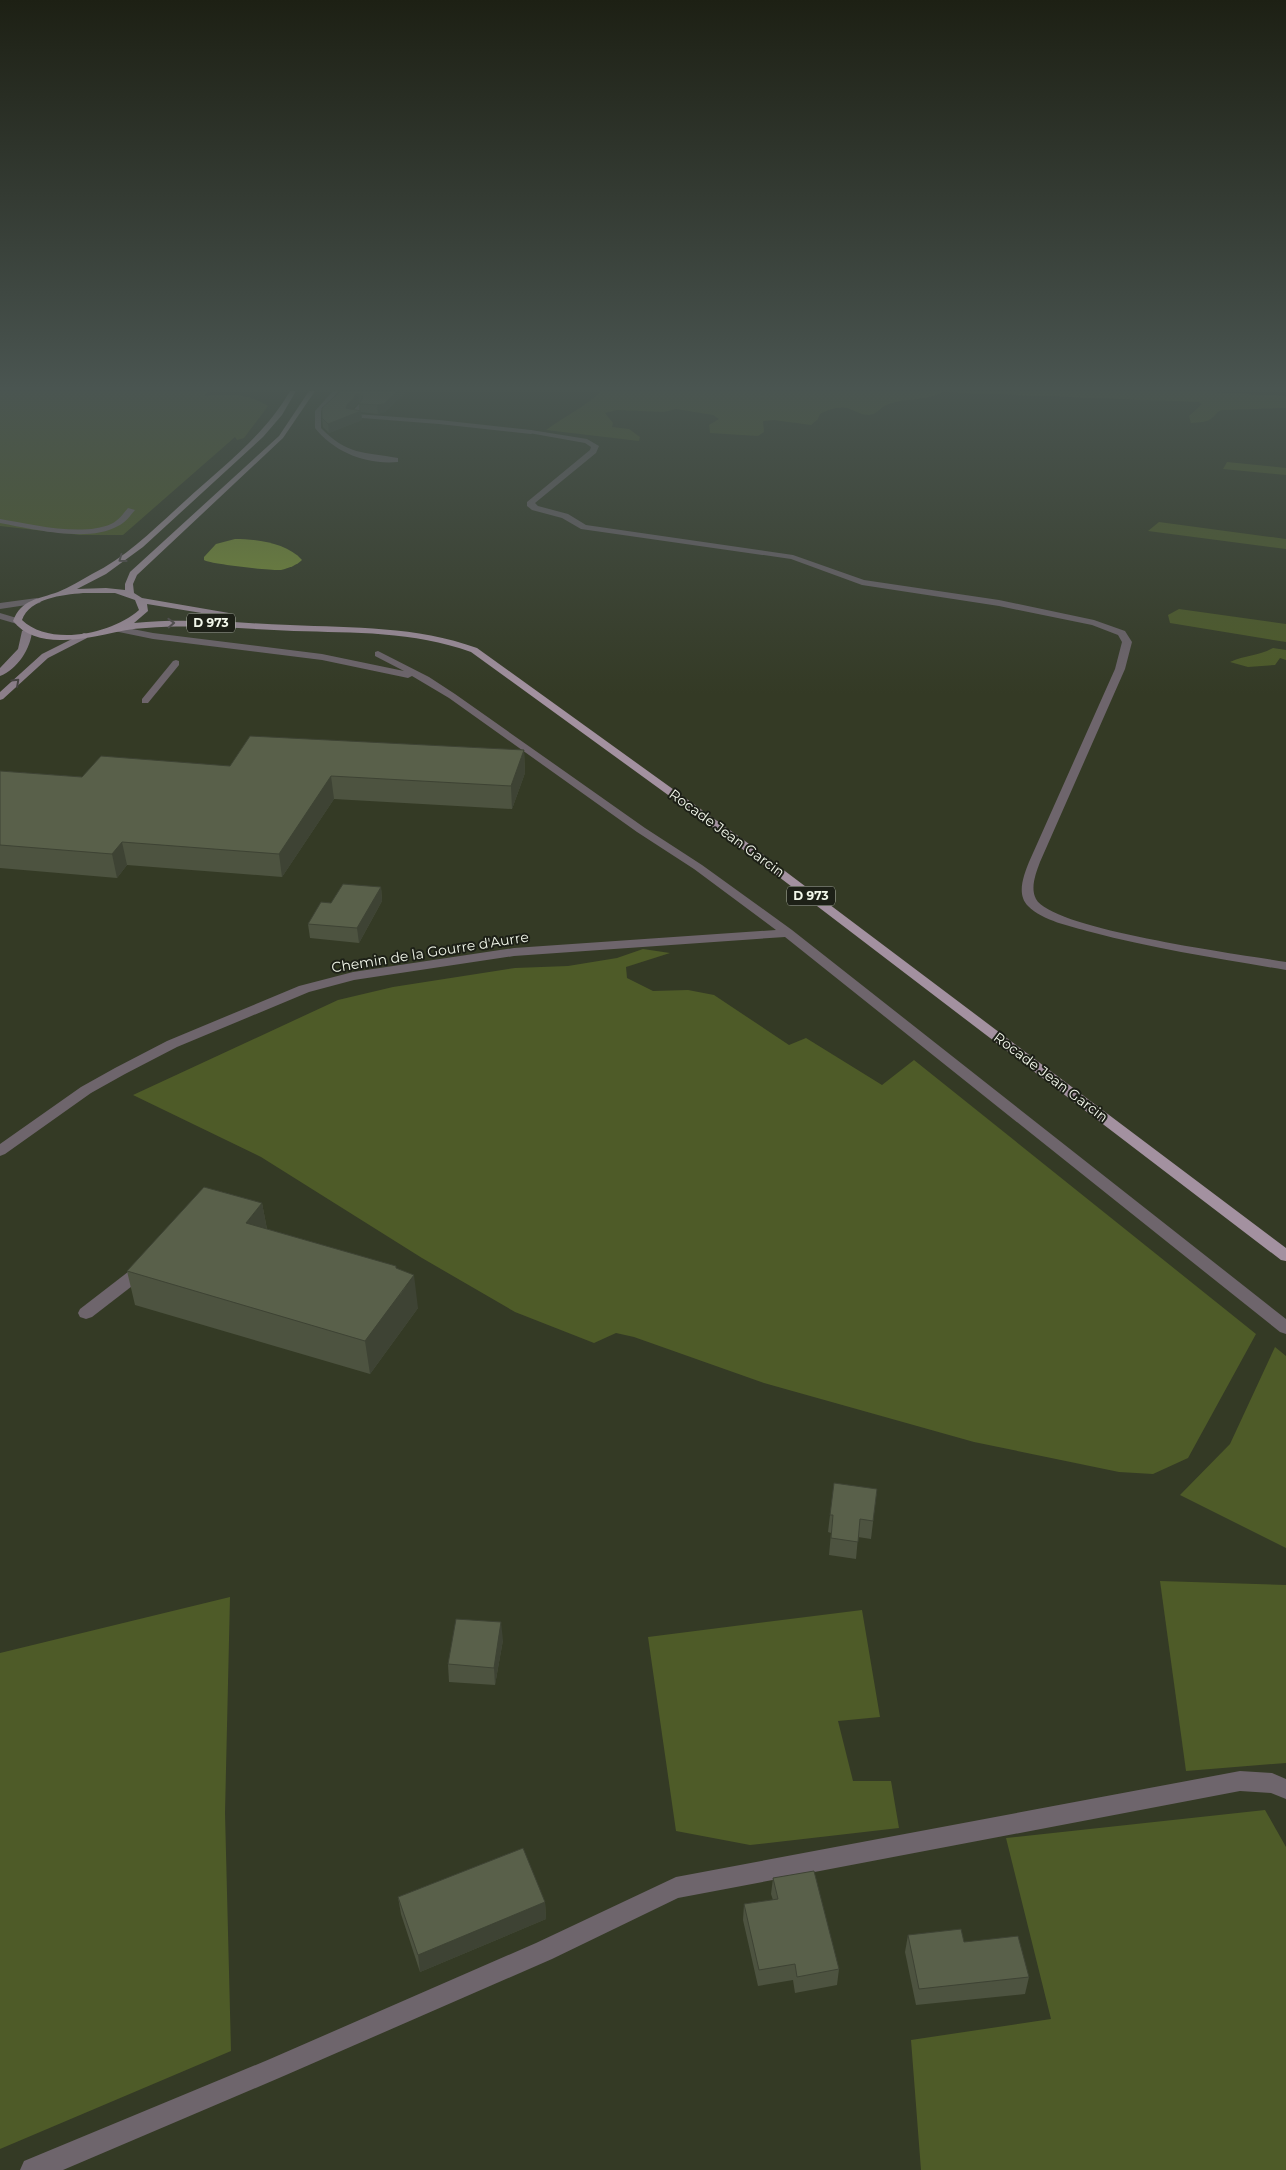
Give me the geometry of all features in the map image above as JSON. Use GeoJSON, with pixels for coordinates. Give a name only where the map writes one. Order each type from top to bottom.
{"type":"FeatureCollection","features":[{"type":"Feature","properties":{"kind":"main road"},"geometry":{"type":"LineString","coordinates":[[0,673],[23,649],[28,640],[27,631],[17,621],[22,610],[37,601],[62,593],[103,572],[140,545],[199,492]]}},
{"type":"Feature","properties":{"kind":"main road"},"geometry":{"type":"LineString","coordinates":[[130,594],[129,584],[133,574],[221,492]]}},
{"type":"Feature","properties":{"kind":"main road"},"geometry":{"type":"LineString","coordinates":[[62,593],[106,590],[130,594],[140,600],[144,605],[144,610],[133,622],[120,628]]}},
{"type":"Feature","properties":{"kind":"main road","name":"Rocade Jean Garcin"},"geometry":{"type":"LineString","coordinates":[[140,600],[299,628]]}},
{"type":"Feature","properties":{"kind":"main road","name":"Rocade Jean Garcin"},"geometry":{"type":"LineString","coordinates":[[27,631],[52,636],[84,636],[120,628],[157,623],[204,623],[380,630],[433,637],[458,643],[487,658],[741,843],[1286,1256]]}},
{"type":"Feature","properties":{"kind":"main road"},"geometry":{"type":"LineString","coordinates":[[0,697],[45,656],[84,636]]}},
{"type":"Feature","properties":{"kind":"street"},"geometry":{"type":"LineString","coordinates":[[543,492],[531,502],[531,506],[565,516],[584,527],[793,557],[862,582],[999,603],[1094,623],[1122,633],[1127,642],[1120,669],[1040,849],[1029,879],[1027,893],[1032,904],[1045,914],[1105,933],[1286,966]]}},
{"type":"Feature","properties":{"kind":"street"},"geometry":{"type":"LineString","coordinates":[[0,521],[39,528],[91,530],[114,525],[130,510]]}},
{"type":"Feature","properties":{"kind":"street"},"geometry":{"type":"LineString","coordinates":[[0,606],[37,601]]}},
{"type":"Feature","properties":{"kind":"street"},"geometry":{"type":"LineString","coordinates":[[0,616],[17,621]]}},
{"type":"Feature","properties":{"kind":"street"},"geometry":{"type":"LineString","coordinates":[[120,628],[153,636],[322,657],[426,679]]}},
{"type":"Feature","properties":{"kind":"street"},"geometry":{"type":"LineString","coordinates":[[378,654],[426,679],[641,830],[705,872],[788,933],[1286,1328]]}},
{"type":"Feature","properties":{"kind":"street"},"geometry":{"type":"LineString","coordinates":[[145,701],[176,663]]}},
{"type":"Feature","properties":{"kind":"street","name":"Chemin de la Gourre d'Aurre"},"geometry":{"type":"LineString","coordinates":[[0,1151],[86,1090],[120,1071],[172,1044],[304,989],[353,976],[514,952],[788,933]]}},
{"type":"Feature","properties":{"kind":"street"},"geometry":{"type":"LineString","coordinates":[[86,1313],[157,1258]]}},
{"type":"Feature","properties":{"kind":"street"},"geometry":{"type":"LineString","coordinates":[[33,2170],[269,2071],[544,1951],[676,1888],[1240,1781],[1272,1783],[1286,1789]]}},
{"type":"Feature","properties":{"kind":"shaded area"},"geometry":{"type":"Polygon","coordinates":[[[0,492],[172,492],[123,535],[80,535],[0,526],[0,492]]]}},
{"type":"Feature","properties":{"kind":"shaded area"},"geometry":{"type":"Polygon","coordinates":[[[1159,522],[1286,539],[1286,549],[1148,531],[1159,522]]]}},
{"type":"Feature","properties":{"kind":"shaded area"},"geometry":{"type":"Polygon","coordinates":[[[235,539],[271,543],[296,554],[302,560],[290,567],[276,570],[229,565],[204,560],[204,557],[216,544],[235,539]]]}},
{"type":"Feature","properties":{"kind":"shaded area"},"geometry":{"type":"Polygon","coordinates":[[[1179,609],[1286,624],[1286,642],[1170,623],[1168,615],[1179,609]]]}},
{"type":"Feature","properties":{"kind":"shaded area"},"geometry":{"type":"Polygon","coordinates":[[[1273,648],[1286,650],[1286,660],[1280,658],[1275,665],[1248,667],[1230,662],[1262,653],[1273,648]]]}},
{"type":"Feature","properties":{"kind":"shaded area"},"geometry":{"type":"Polygon","coordinates":[[[643,949],[670,953],[626,967],[627,978],[653,991],[688,990],[714,995],[789,1045],[806,1038],[882,1085],[914,1060],[1256,1334],[1188,1458],[1153,1474],[1119,1472],[974,1442],[764,1383],[634,1337],[616,1333],[594,1343],[515,1312],[422,1258],[261,1157],[133,1095],[338,1000],[393,987],[515,968],[568,966],[617,958],[643,949]]]}},
{"type":"Feature","properties":{"kind":"shaded area"},"geometry":{"type":"Polygon","coordinates":[[[1275,1347],[1286,1356],[1286,1548],[1180,1495],[1230,1444],[1275,1347]]]}},
{"type":"Feature","properties":{"kind":"shaded area"},"geometry":{"type":"Polygon","coordinates":[[[1160,1581],[1286,1585],[1286,1763],[1186,1771],[1160,1581]]]}},
{"type":"Feature","properties":{"kind":"shaded area"},"geometry":{"type":"Polygon","coordinates":[[[230,1597],[225,1813],[231,2051],[0,2149],[0,1653],[230,1597]]]}},
{"type":"Feature","properties":{"kind":"shaded area"},"geometry":{"type":"Polygon","coordinates":[[[862,1610],[880,1717],[838,1721],[853,1781],[891,1781],[899,1828],[750,1845],[676,1831],[648,1637],[862,1610]]]}},
{"type":"Feature","properties":{"kind":"shaded area"},"geometry":{"type":"Polygon","coordinates":[[[1265,1810],[1286,1847],[1286,2170],[921,2170],[911,2040],[1051,2019],[1006,1838],[1265,1810]]]}},
{"type":"Feature","properties":{"kind":"building"},"geometry":{"type":"Polygon","coordinates":[[[250,736],[524,750],[511,786],[331,776],[279,854],[122,842],[112,854],[0,845],[0,771],[82,777],[101,756],[230,766],[250,736]]]}},
{"type":"Feature","properties":{"kind":"building"},"geometry":{"type":"Polygon","coordinates":[[[343,884],[381,887],[357,928],[308,924],[321,902],[331,903],[343,884]]]}},
{"type":"Feature","properties":{"kind":"building"},"geometry":{"type":"Polygon","coordinates":[[[204,1187],[262,1203],[246,1223],[396,1266],[396,1268],[414,1275],[365,1341],[127,1271],[204,1187]]]}},
{"type":"Feature","properties":{"kind":"building"},"geometry":{"type":"Polygon","coordinates":[[[834,1483],[877,1489],[873,1521],[860,1519],[858,1542],[831,1538],[833,1515],[830,1515],[834,1483]]]}},
{"type":"Feature","properties":{"kind":"building"},"geometry":{"type":"Polygon","coordinates":[[[456,1619],[501,1622],[494,1668],[448,1664],[456,1619]]]}},
{"type":"Feature","properties":{"kind":"building"},"geometry":{"type":"Polygon","coordinates":[[[523,1848],[545,1902],[418,1955],[398,1897],[523,1848]]]}},
{"type":"Feature","properties":{"kind":"building"},"geometry":{"type":"Polygon","coordinates":[[[814,1871],[839,1969],[797,1977],[795,1964],[759,1970],[744,1904],[778,1899],[773,1878],[814,1871]]]}},
{"type":"Feature","properties":{"kind":"building"},"geometry":{"type":"Polygon","coordinates":[[[961,1929],[964,1942],[1018,1936],[1029,1977],[919,1989],[908,1935],[961,1929]]]}}]}
